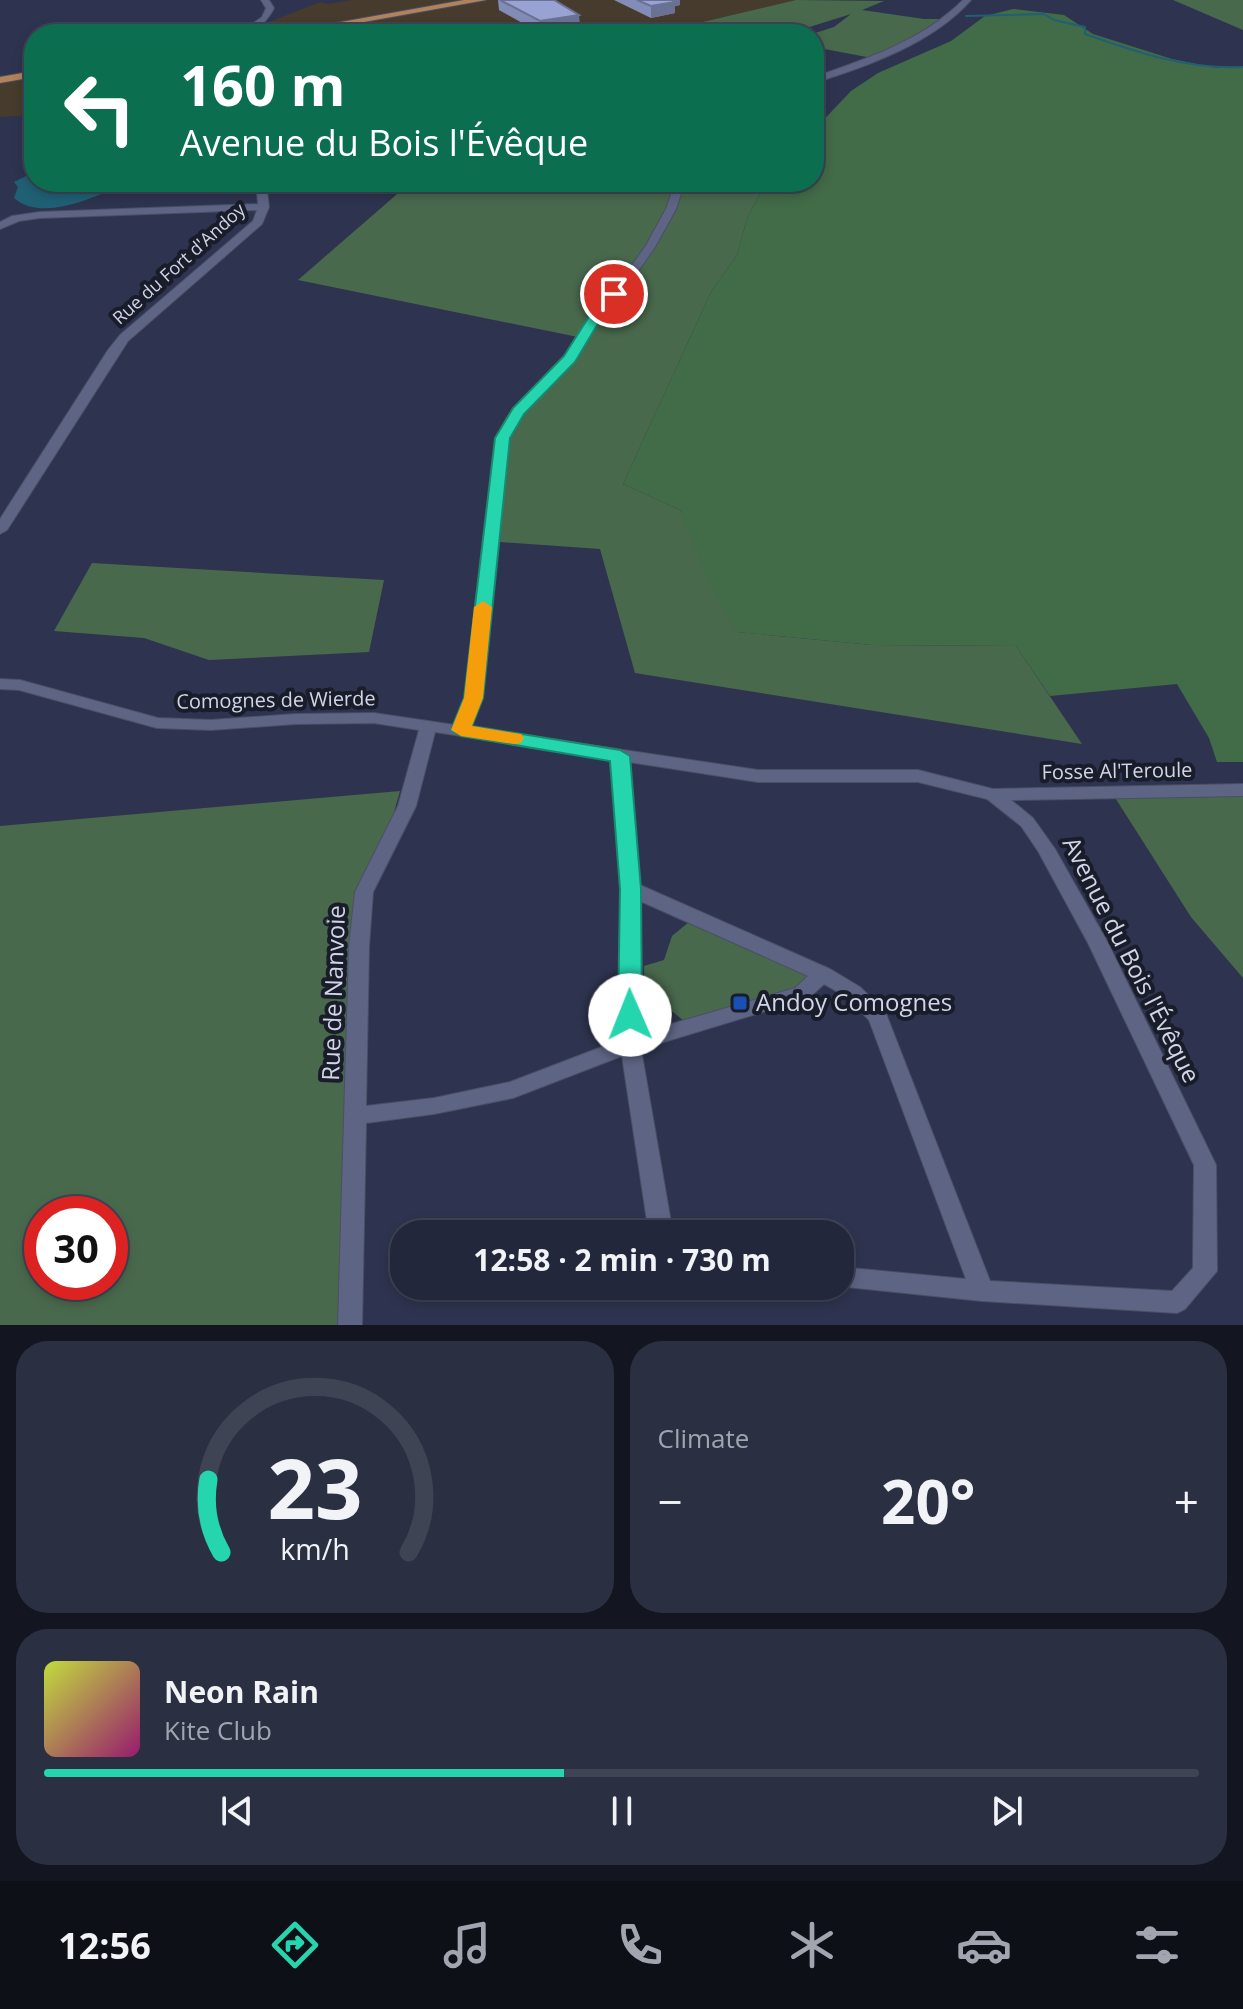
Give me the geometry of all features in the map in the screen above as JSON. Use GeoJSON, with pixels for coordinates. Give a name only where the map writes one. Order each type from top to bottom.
{"type":"FeatureCollection","features":[{"type":"Feature","properties":{"kind":"main road"},"geometry":{"type":"LineString","coordinates":[[338,24],[481,0]]}},
{"type":"Feature","properties":{"kind":"main road"},"geometry":{"type":"LineString","coordinates":[[357,24],[499,0]]}},
{"type":"Feature","properties":{"kind":"main road"},"geometry":{"type":"LineString","coordinates":[[0,82],[24,78]]}},
{"type":"Feature","properties":{"kind":"street"},"geometry":{"type":"LineString","coordinates":[[256,24],[269,14],[270,8],[265,0]]}},
{"type":"Feature","properties":{"kind":"street"},"geometry":{"type":"LineString","coordinates":[[824,76],[872,58],[935,27],[949,19],[967,0]]}},
{"type":"Feature","properties":{"kind":"street","name":"Rue du Fort d'Andoy"},"geometry":{"type":"LineString","coordinates":[[0,530],[112,353],[124,338],[258,222],[264,207],[262,192]]}},
{"type":"Feature","properties":{"kind":"street"},"geometry":{"type":"LineString","coordinates":[[461,730],[473,698],[503,438],[518,412],[570,359],[599,310],[628,278],[650,247],[677,192]]}},
{"type":"Feature","properties":{"kind":"street"},"geometry":{"type":"LineString","coordinates":[[0,226],[16,218],[40,215],[264,207]]}},
{"type":"Feature","properties":{"kind":"street","name":"Comognes de Wierde"},"geometry":{"type":"LineString","coordinates":[[0,684],[20,685],[157,723],[211,725],[374,718],[461,730]]}},
{"type":"Feature","properties":{"kind":"street","name":"Rue de Nanvoie"},"geometry":{"type":"LineString","coordinates":[[350,1325],[364,892],[407,806],[428,727]]}},
{"type":"Feature","properties":{"kind":"street","name":"Avenue du Bois l'Évêque"},"geometry":{"type":"LineString","coordinates":[[461,730],[758,776],[918,776],[993,795],[1027,822],[1046,849],[1098,943],[1205,1165],[1205,1271],[1177,1302],[982,1291]]}},
{"type":"Feature","properties":{"kind":"street"},"geometry":{"type":"LineString","coordinates":[[620,756],[631,889],[630,1044],[659,1220]]}},
{"type":"Feature","properties":{"kind":"street","name":"Fosse Al'Teroule"},"geometry":{"type":"LineString","coordinates":[[993,795],[1243,790]]}},
{"type":"Feature","properties":{"kind":"street"},"geometry":{"type":"LineString","coordinates":[[631,889],[823,974],[853,992],[878,1016],[982,1291],[854,1278]]}},
{"type":"Feature","properties":{"kind":"street"},"geometry":{"type":"LineString","coordinates":[[355,1116],[434,1106],[513,1090],[630,1044],[802,993],[823,974]]}},
{"type":"Feature","properties":{"kind":"shaded area"},"geometry":{"type":"Polygon","coordinates":[[[352,0],[796,0],[694,24],[264,24],[320,2],[327,4],[352,0]]]}},
{"type":"Feature","properties":{"kind":"shaded area"},"geometry":{"type":"Polygon","coordinates":[[[0,73],[1,76],[24,73],[24,116],[0,117],[0,73]]]}},
{"type":"Feature","properties":{"kind":"green space"},"geometry":{"type":"Polygon","coordinates":[[[796,0],[884,1],[862,10],[924,19],[949,19],[872,58],[824,49],[824,30],[834,27],[851,14],[819,24],[694,24],[796,0]]]}},
{"type":"Feature","properties":{"kind":"green space"},"geometry":{"type":"Polygon","coordinates":[[[1173,0],[1243,0],[1243,30],[1173,0]]]}},
{"type":"Feature","properties":{"kind":"green space"},"geometry":{"type":"Polygon","coordinates":[[[1013,9],[1064,15],[1093,34],[1172,59],[1217,68],[1243,67],[1243,762],[1217,762],[1209,738],[1177,684],[1050,696],[1016,646],[872,645],[736,632],[706,576],[680,510],[623,484],[711,292],[737,255],[747,218],[761,192],[824,192],[824,119],[851,91],[878,73],[951,41],[985,16],[1013,9]]]}},
{"type":"Feature","properties":{"kind":"green space"},"geometry":{"type":"Polygon","coordinates":[[[399,192],[673,192],[648,244],[578,337],[298,280],[399,192]]]}},
{"type":"Feature","properties":{"kind":"green space"},"geometry":{"type":"Polygon","coordinates":[[[676,192],[761,192],[747,218],[737,255],[711,292],[623,484],[680,510],[737,632],[872,645],[1016,646],[1082,744],[635,673],[600,549],[500,542],[508,437],[513,424],[628,282],[676,192]]]}},
{"type":"Feature","properties":{"kind":"green space"},"geometry":{"type":"Polygon","coordinates":[[[92,563],[384,580],[369,652],[209,660],[144,638],[54,631],[92,563]]]}},
{"type":"Feature","properties":{"kind":"green space"},"geometry":{"type":"Polygon","coordinates":[[[400,791],[391,823],[358,886],[346,1118],[344,1325],[0,1325],[0,826],[400,791]]]}},
{"type":"Feature","properties":{"kind":"green space"},"geometry":{"type":"Polygon","coordinates":[[[1243,794],[1243,978],[1191,917],[1114,796],[1243,794]]]}},
{"type":"Feature","properties":{"kind":"green space"},"geometry":{"type":"Polygon","coordinates":[[[689,922],[814,975],[798,989],[684,1021],[673,1012],[645,1006],[644,966],[664,960],[672,936],[689,922]]]}},
{"type":"Feature","properties":{"kind":"water"},"geometry":{"type":"Polygon","coordinates":[[[24,177],[24,192],[105,192],[65,206],[37,208],[14,198],[18,187],[14,182],[24,177]]]}},
{"type":"Feature","properties":{"kind":"building"},"geometry":{"type":"Polygon","coordinates":[[[500,0],[554,0],[579,15],[540,21],[500,0]]]}},
{"type":"Feature","properties":{"kind":"building"},"geometry":{"type":"Polygon","coordinates":[[[637,0],[672,0],[675,2],[651,6],[637,0]]]}},
{"type":"Feature","properties":{"kind":"waterway"},"geometry":{"type":"LineString","coordinates":[[966,16],[1044,14],[1054,20],[1085,27],[1085,34],[1162,58],[1202,66],[1243,67]]}},
{"type":"Feature","properties":{"kind":"slow traffic"},"geometry":{"type":"LineString","coordinates":[[483,607],[473,698],[461,730],[514,738]]}},
{"type":"Feature","properties":{"kind":"place","name":"Andoy Comognes"},"geometry":{"type":"Point","coordinates":[740,1003]}},
{"type":"Feature","properties":{"kind":"route"},"geometry":{"type":"LineString","coordinates":[[614,294],[599,310],[570,359],[518,412],[503,438],[473,698],[461,730],[620,756],[631,889],[630,1015]]}}]}
